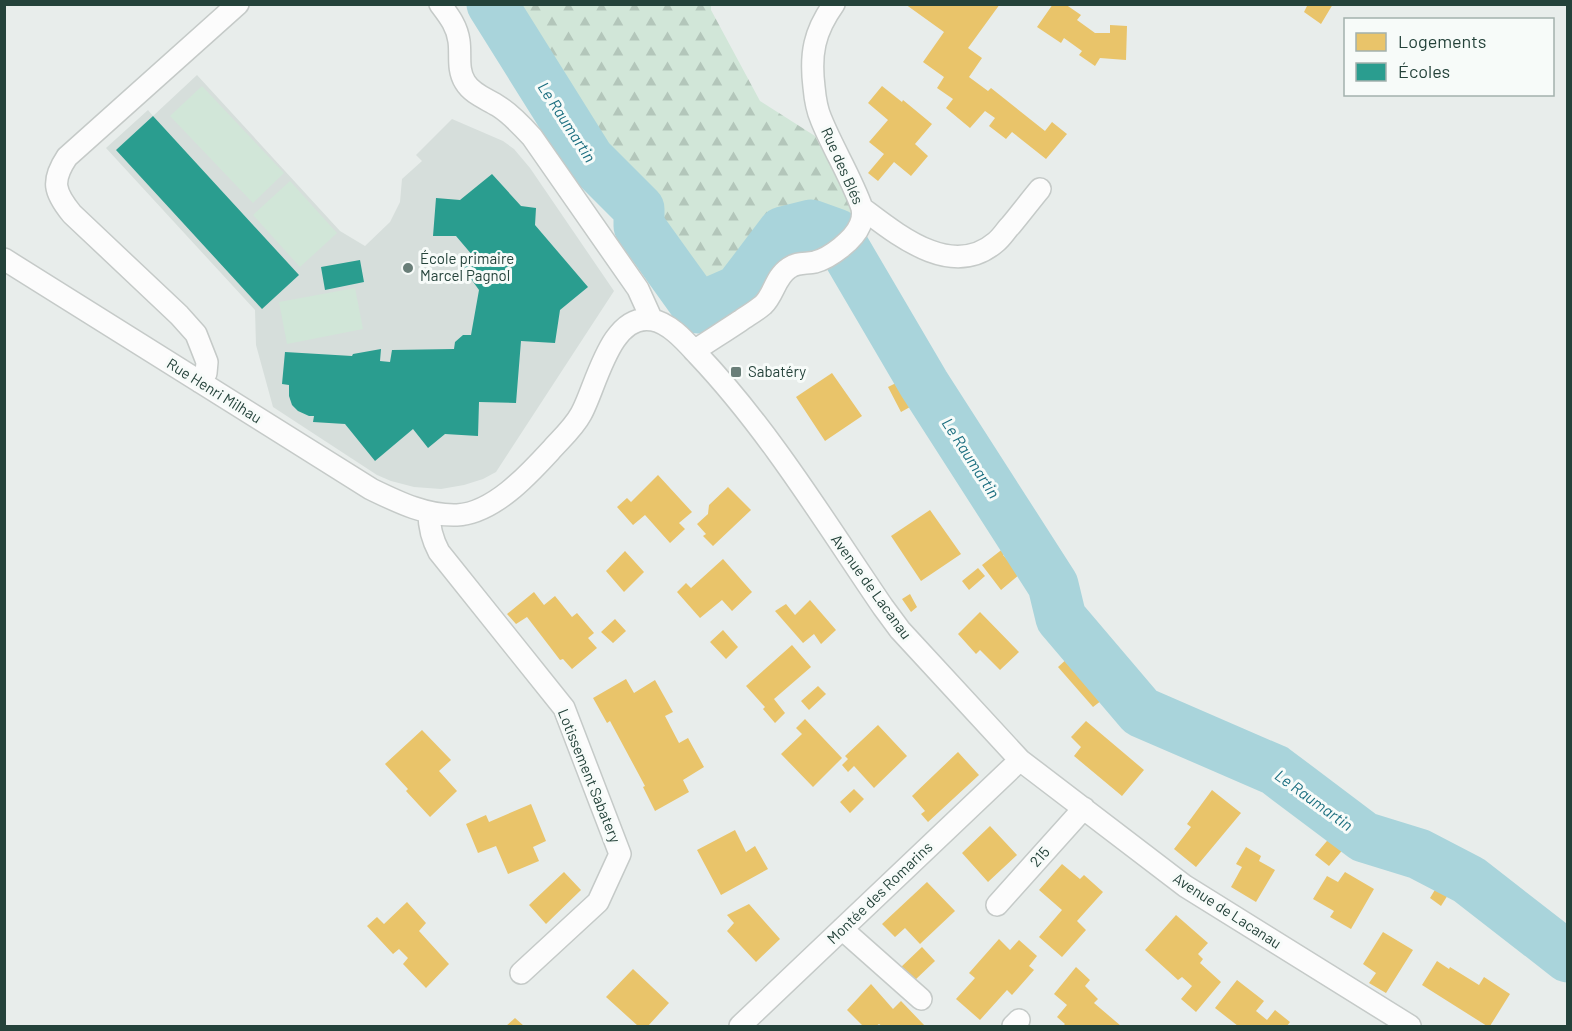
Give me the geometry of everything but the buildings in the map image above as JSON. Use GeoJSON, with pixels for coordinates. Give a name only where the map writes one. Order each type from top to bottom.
{"type":"FeatureCollection","features":[{"type":"Feature","properties":{"kind":"street"},"geometry":{"type":"LineString","coordinates":[[200,382],[206,373],[207,362],[196,334],[179,315],[72,214],[62,201],[57,186],[59,169],[67,157],[238,4]]}},
{"type":"Feature","properties":{"kind":"street"},"geometry":{"type":"LineString","coordinates":[[429,513],[458,515],[474,511],[506,493],[535,467],[579,417],[615,338],[632,323],[652,320],[638,289],[532,137],[499,106],[486,100],[464,81],[459,57],[459,41],[454,24],[440,4]]}},
{"type":"Feature","properties":{"kind":"street","name":"Rue des Blés"},"geometry":{"type":"LineString","coordinates":[[694,351],[762,306],[779,277],[790,267],[798,263],[817,262],[834,253],[856,233],[862,222],[862,208],[820,117],[812,72],[813,48],[818,31],[834,4]]}},
{"type":"Feature","properties":{"kind":"street"},"geometry":{"type":"LineString","coordinates":[[862,208],[886,227],[919,246],[953,257],[970,256],[985,250],[997,241],[1040,189]]}},
{"type":"Feature","properties":{"kind":"street","name":"Rue Henri Milhau"},"geometry":{"type":"LineString","coordinates":[[4,259],[371,489],[429,513]]}},
{"type":"Feature","properties":{"kind":"street","name":"Avenue de Lacanau"},"geometry":{"type":"LineString","coordinates":[[652,320],[680,337],[739,402],[773,447],[900,630],[1020,760],[1185,886],[1410,1026]]}},
{"type":"Feature","properties":{"kind":"street","name":"Lotissement Sabatery"},"geometry":{"type":"LineString","coordinates":[[429,513],[429,527],[439,552],[564,708],[620,854],[598,902],[521,973]]}},
{"type":"Feature","properties":{"kind":"street","name":"Montée des Romarins"},"geometry":{"type":"LineString","coordinates":[[740,1026],[1020,760]]}},
{"type":"Feature","properties":{"kind":"street","name":"215"},"geometry":{"type":"LineString","coordinates":[[997,905],[1083,808]]}},
{"type":"Feature","properties":{"kind":"street"},"geometry":{"type":"LineString","coordinates":[[842,929],[921,999]]}},
{"type":"Feature","properties":{"kind":"shaded area","name":"École primaire Marcel Pagnol"},"geometry":{"type":"Polygon","coordinates":[[[197,75],[340,231],[365,246],[390,222],[400,202],[402,179],[422,161],[416,155],[452,119],[503,141],[514,149],[530,168],[614,291],[496,472],[464,485],[441,489],[414,487],[391,481],[377,475],[273,407],[256,345],[255,310],[106,148],[148,110],[153,116],[197,75]]]}},
{"type":"Feature","properties":{"kind":"green space"},"geometry":{"type":"Polygon","coordinates":[[[469,5],[711,5],[711,10],[760,101],[815,136],[854,211],[814,246],[688,323],[469,5]]]}},
{"type":"Feature","properties":{"kind":"green space"},"geometry":{"type":"Polygon","coordinates":[[[202,86],[284,173],[253,203],[170,116],[202,86]]]}},
{"type":"Feature","properties":{"kind":"green space"},"geometry":{"type":"Polygon","coordinates":[[[290,181],[337,233],[300,267],[253,215],[290,181]]]}},
{"type":"Feature","properties":{"kind":"green space"},"geometry":{"type":"Polygon","coordinates":[[[355,288],[363,329],[287,344],[279,302],[355,288]]]}},
{"type":"Feature","properties":{"kind":"waterway","name":"Le Raumartin"},"geometry":{"type":"LineString","coordinates":[[492,4],[589,159],[639,209],[639,226],[698,308],[739,290],[783,232],[811,225],[836,234],[924,384],[1053,585],[1061,618],[1141,712],[1275,770],[1364,837],[1419,854],[1469,880],[1568,957]]}},
{"type":"Feature","properties":{"kind":"place","name":"École primaire Marcel Pagnol"},"geometry":{"type":"Point","coordinates":[408,268]}},
{"type":"Feature","properties":{"kind":"place","name":"Sabatéry"},"geometry":{"type":"Point","coordinates":[736,372]}}]}
